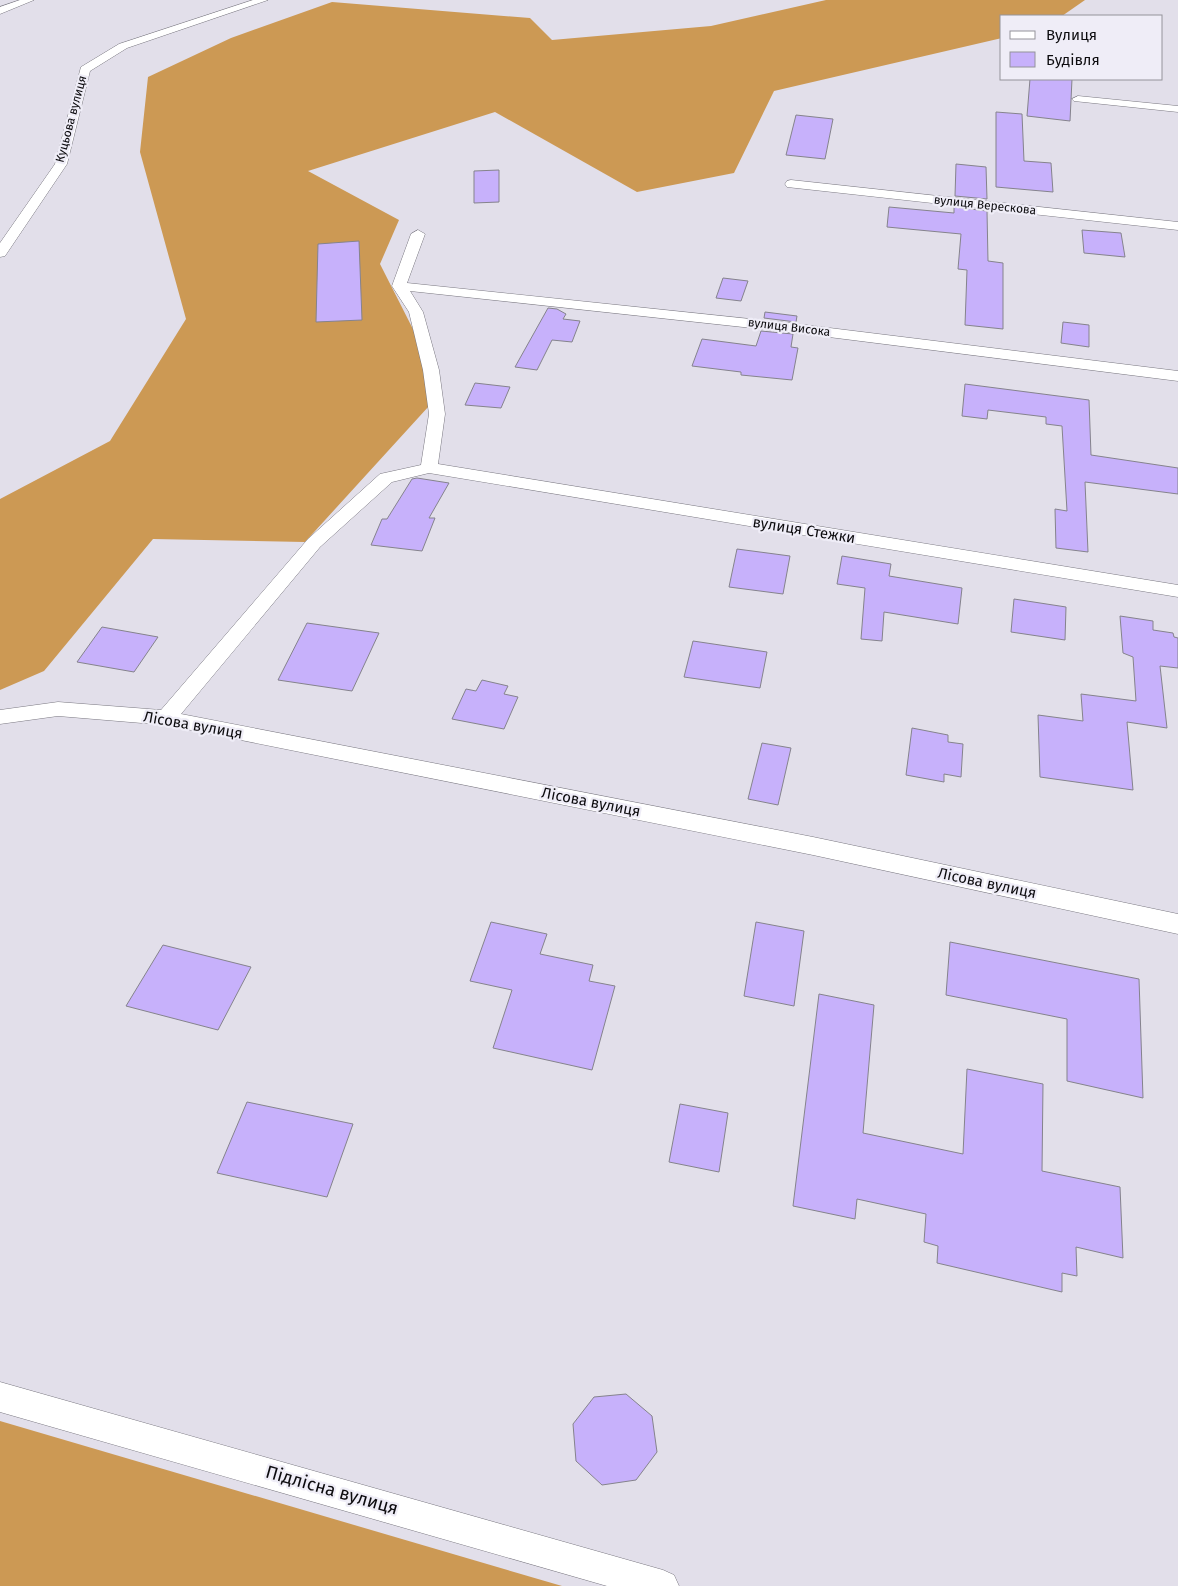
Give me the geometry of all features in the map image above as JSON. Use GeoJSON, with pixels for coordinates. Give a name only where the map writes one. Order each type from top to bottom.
{"type":"FeatureCollection","features":[{"type":"Feature","properties":{"kind":"street"},"geometry":{"type":"LineString","coordinates":[[0,11],[29,0]]}},
{"type":"Feature","properties":{"kind":"street","name":"Куцьова вулиця"},"geometry":{"type":"LineString","coordinates":[[0,253],[61,164],[85,69],[123,46],[263,0]]}},
{"type":"Feature","properties":{"kind":"street"},"geometry":{"type":"LineString","coordinates":[[1078,99],[1178,109]]}},
{"type":"Feature","properties":{"kind":"street","name":"вулиця Верескова"},"geometry":{"type":"LineString","coordinates":[[791,184],[1178,226]]}},
{"type":"Feature","properties":{"kind":"street"},"geometry":{"type":"LineString","coordinates":[[166,718],[314,543],[386,478],[429,468],[437,414],[431,370],[416,312],[399,286],[418,234]]}},
{"type":"Feature","properties":{"kind":"street","name":"вулиця Висока"},"geometry":{"type":"LineString","coordinates":[[399,286],[633,309],[898,340],[1178,376]]}},
{"type":"Feature","properties":{"kind":"street","name":"вулиця Стежки"},"geometry":{"type":"LineString","coordinates":[[429,468],[1178,592]]}},
{"type":"Feature","properties":{"kind":"street","name":"Лісова вулиця"},"geometry":{"type":"LineString","coordinates":[[0,717],[58,709],[166,718],[813,846],[1178,924]]}},
{"type":"Feature","properties":{"kind":"street","name":"Підлісна вулиця"},"geometry":{"type":"LineString","coordinates":[[0,1397],[74,1416],[663,1586]]}},
{"type":"Feature","properties":{"kind":"shaded area"},"geometry":{"type":"Polygon","coordinates":[[[826,0],[1085,0],[1063,15],[1000,15],[1000,38],[774,91],[734,173],[637,192],[495,112],[308,171],[399,220],[380,264],[418,339],[429,406],[305,542],[153,539],[44,671],[0,690],[0,499],[110,441],[186,319],[140,152],[148,77],[231,38],[332,2],[530,18],[552,40],[711,26],[826,0]]]}},
{"type":"Feature","properties":{"kind":"shaded area"},"geometry":{"type":"Polygon","coordinates":[[[0,1421],[562,1586],[0,1586],[0,1421]]]}},
{"type":"Feature","properties":{"kind":"building"},"geometry":{"type":"Polygon","coordinates":[[[1030,80],[1072,80],[1070,121],[1027,116],[1030,80]]]}},
{"type":"Feature","properties":{"kind":"building"},"geometry":{"type":"Polygon","coordinates":[[[996,112],[1022,114],[1024,161],[1051,163],[1053,192],[996,187],[996,112]]]}},
{"type":"Feature","properties":{"kind":"building"},"geometry":{"type":"Polygon","coordinates":[[[796,115],[833,119],[825,159],[786,155],[796,115]]]}},
{"type":"Feature","properties":{"kind":"building"},"geometry":{"type":"Polygon","coordinates":[[[956,164],[986,167],[987,199],[955,196],[956,164]]]}},
{"type":"Feature","properties":{"kind":"building"},"geometry":{"type":"Polygon","coordinates":[[[499,170],[499,202],[474,203],[474,171],[499,170]]]}},
{"type":"Feature","properties":{"kind":"building"},"geometry":{"type":"Polygon","coordinates":[[[889,207],[954,213],[954,207],[987,211],[988,261],[1003,263],[1003,329],[965,325],[967,270],[958,269],[961,234],[887,227],[889,207]]]}},
{"type":"Feature","properties":{"kind":"building"},"geometry":{"type":"Polygon","coordinates":[[[1082,230],[1121,233],[1125,257],[1084,253],[1082,230]]]}},
{"type":"Feature","properties":{"kind":"building"},"geometry":{"type":"Polygon","coordinates":[[[359,241],[362,320],[316,322],[318,244],[359,241]]]}},
{"type":"Feature","properties":{"kind":"building"},"geometry":{"type":"Polygon","coordinates":[[[723,278],[748,281],[741,301],[716,298],[723,278]]]}},
{"type":"Feature","properties":{"kind":"building"},"geometry":{"type":"Polygon","coordinates":[[[548,308],[557,309],[566,314],[563,319],[580,321],[572,342],[552,340],[537,370],[515,367],[548,308]]]}},
{"type":"Feature","properties":{"kind":"building"},"geometry":{"type":"Polygon","coordinates":[[[765,312],[797,316],[796,322],[764,318],[765,312]]]}},
{"type":"Feature","properties":{"kind":"building"},"geometry":{"type":"Polygon","coordinates":[[[1063,322],[1089,325],[1089,347],[1061,343],[1063,322]]]}},
{"type":"Feature","properties":{"kind":"building"},"geometry":{"type":"Polygon","coordinates":[[[761,331],[793,334],[791,347],[798,348],[792,380],[741,375],[741,372],[692,366],[702,339],[756,346],[761,331]]]}},
{"type":"Feature","properties":{"kind":"building"},"geometry":{"type":"Polygon","coordinates":[[[475,383],[510,387],[501,408],[465,405],[475,383]]]}},
{"type":"Feature","properties":{"kind":"building"},"geometry":{"type":"Polygon","coordinates":[[[965,384],[1089,400],[1091,455],[1178,468],[1178,494],[1085,482],[1088,552],[1056,548],[1055,509],[1067,511],[1062,426],[1046,424],[1046,417],[988,410],[987,419],[962,416],[965,384]]]}},
{"type":"Feature","properties":{"kind":"building"},"geometry":{"type":"Polygon","coordinates":[[[417,478],[449,483],[429,518],[435,518],[422,551],[371,545],[382,519],[387,519],[412,479],[417,478]]]}},
{"type":"Feature","properties":{"kind":"building"},"geometry":{"type":"Polygon","coordinates":[[[737,549],[790,556],[783,594],[729,587],[737,549]]]}},
{"type":"Feature","properties":{"kind":"building"},"geometry":{"type":"Polygon","coordinates":[[[842,556],[891,564],[889,576],[962,588],[958,624],[884,612],[882,641],[861,639],[865,588],[837,584],[842,556]]]}},
{"type":"Feature","properties":{"kind":"building"},"geometry":{"type":"Polygon","coordinates":[[[1014,599],[1066,607],[1065,640],[1011,632],[1014,599]]]}},
{"type":"Feature","properties":{"kind":"building"},"geometry":{"type":"Polygon","coordinates":[[[1120,616],[1153,621],[1153,630],[1173,633],[1174,637],[1178,638],[1178,668],[1160,666],[1167,728],[1127,722],[1133,790],[1040,777],[1038,715],[1083,721],[1081,694],[1136,701],[1133,657],[1123,653],[1120,616]]]}},
{"type":"Feature","properties":{"kind":"building"},"geometry":{"type":"Polygon","coordinates":[[[307,623],[379,633],[352,691],[278,680],[307,623]]]}},
{"type":"Feature","properties":{"kind":"building"},"geometry":{"type":"Polygon","coordinates":[[[102,627],[158,637],[134,672],[77,662],[102,627]]]}},
{"type":"Feature","properties":{"kind":"building"},"geometry":{"type":"Polygon","coordinates":[[[693,641],[767,652],[760,688],[684,677],[693,641]]]}},
{"type":"Feature","properties":{"kind":"building"},"geometry":{"type":"Polygon","coordinates":[[[482,680],[508,686],[504,694],[518,697],[504,729],[452,719],[466,689],[476,691],[482,680]]]}},
{"type":"Feature","properties":{"kind":"building"},"geometry":{"type":"Polygon","coordinates":[[[912,728],[948,735],[948,742],[963,744],[961,777],[944,774],[944,782],[906,775],[912,728]]]}},
{"type":"Feature","properties":{"kind":"building"},"geometry":{"type":"Polygon","coordinates":[[[762,743],[791,748],[778,805],[748,799],[762,743]]]}},
{"type":"Feature","properties":{"kind":"building"},"geometry":{"type":"Polygon","coordinates":[[[491,922],[547,934],[540,954],[593,965],[589,981],[615,986],[592,1070],[493,1048],[512,990],[470,981],[491,922]]]}},
{"type":"Feature","properties":{"kind":"building"},"geometry":{"type":"Polygon","coordinates":[[[756,922],[804,931],[794,1006],[744,996],[756,922]]]}},
{"type":"Feature","properties":{"kind":"building"},"geometry":{"type":"Polygon","coordinates":[[[950,942],[1139,979],[1143,1098],[1067,1081],[1067,1019],[946,995],[950,942]]]}},
{"type":"Feature","properties":{"kind":"building"},"geometry":{"type":"Polygon","coordinates":[[[163,945],[251,967],[218,1030],[126,1006],[163,945]]]}},
{"type":"Feature","properties":{"kind":"building"},"geometry":{"type":"Polygon","coordinates":[[[819,994],[874,1005],[863,1133],[963,1154],[967,1069],[1043,1084],[1042,1171],[1120,1187],[1123,1258],[1076,1247],[1077,1276],[1062,1273],[1062,1292],[937,1263],[938,1246],[924,1242],[926,1214],[857,1199],[855,1219],[793,1206],[819,994]]]}},
{"type":"Feature","properties":{"kind":"building"},"geometry":{"type":"Polygon","coordinates":[[[247,1102],[353,1124],[327,1197],[217,1173],[247,1102]]]}},
{"type":"Feature","properties":{"kind":"building"},"geometry":{"type":"Polygon","coordinates":[[[680,1104],[728,1113],[719,1172],[669,1162],[680,1104]]]}},
{"type":"Feature","properties":{"kind":"building"},"geometry":{"type":"Polygon","coordinates":[[[626,1394],[652,1416],[657,1452],[636,1480],[602,1485],[576,1461],[573,1424],[594,1397],[626,1394]]]}}]}
